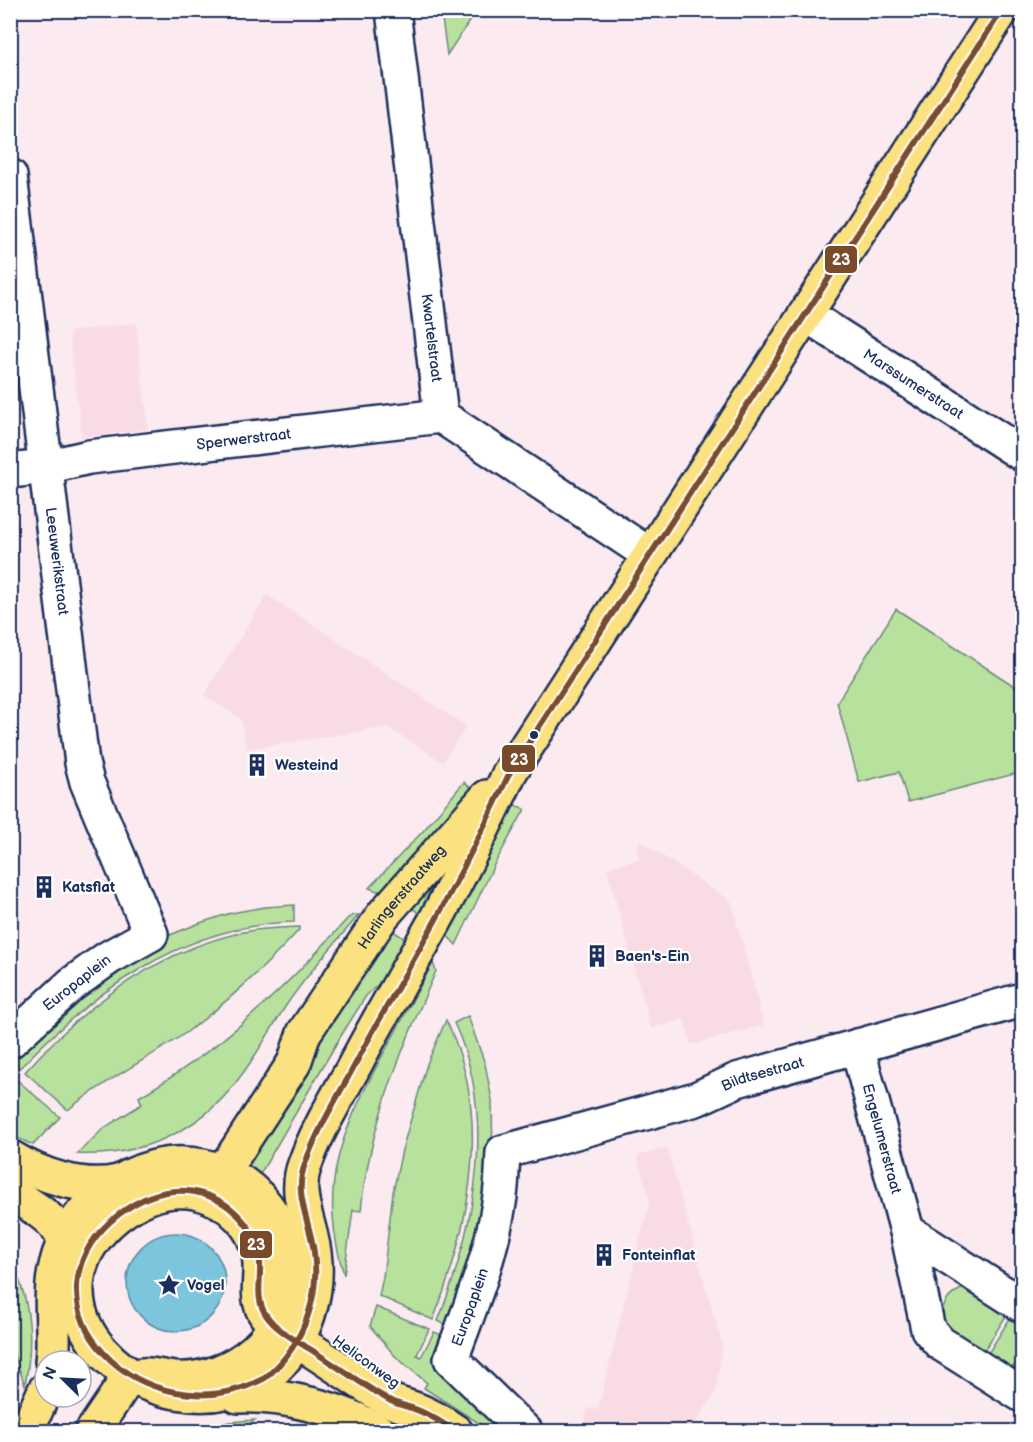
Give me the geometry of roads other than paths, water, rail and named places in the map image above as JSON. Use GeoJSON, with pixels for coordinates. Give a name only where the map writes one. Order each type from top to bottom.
{"type":"FeatureCollection","features":[{"type":"Feature","properties":{"kind":"main road","name":"Harlingerstraatweg"},"geometry":{"type":"LineString","coordinates":[[294,1327],[316,1274],[315,1255],[301,1205],[300,1179],[305,1164],[386,1005],[424,941],[474,848],[510,772],[1002,10]]}},
{"type":"Feature","properties":{"kind":"main road","name":"Harlingerstraatweg"},"geometry":{"type":"LineString","coordinates":[[218,1171],[230,1161],[294,1063],[304,1033],[383,915],[510,772]]}},
{"type":"Feature","properties":{"kind":"main road","name":"Harlingerstraatweg"},"geometry":{"type":"LineString","coordinates":[[182,1177],[217,1142],[277,1055],[304,1033]]}},
{"type":"Feature","properties":{"kind":"main road"},"geometry":{"type":"LineString","coordinates":[[79,1316],[89,1345],[97,1359],[122,1386],[140,1416],[223,1402],[238,1396],[258,1383],[276,1369],[289,1354],[300,1301],[290,1270],[289,1254],[277,1221],[274,1201],[275,1184],[281,1165],[290,1153],[318,1136]]}},
{"type":"Feature","properties":{"kind":"main road"},"geometry":{"type":"LineString","coordinates":[[10,1157],[43,1173],[72,1182],[105,1185],[118,1182]]}},
{"type":"Feature","properties":{"kind":"main road"},"geometry":{"type":"LineString","coordinates":[[56,1349],[55,1336],[66,1281],[66,1239],[79,1216],[97,1197],[118,1182],[141,1170],[162,1165],[182,1177],[196,1192],[222,1202],[242,1219],[257,1245],[260,1260],[258,1292],[260,1304],[267,1317],[294,1327]]}},
{"type":"Feature","properties":{"kind":"main road"},"geometry":{"type":"LineString","coordinates":[[66,1281],[110,1222],[137,1202],[168,1192],[182,1177],[208,1178],[218,1171],[240,1181],[266,1205],[277,1221]]}},
{"type":"Feature","properties":{"kind":"main road"},"geometry":{"type":"LineString","coordinates":[[10,1192],[44,1214],[58,1227],[66,1239]]}},
{"type":"Feature","properties":{"kind":"main road"},"geometry":{"type":"LineString","coordinates":[[10,1216],[32,1232],[77,1300],[81,1341],[74,1349]]}},
{"type":"Feature","properties":{"kind":"main road"},"geometry":{"type":"LineString","coordinates":[[92,1431],[127,1380],[141,1374],[176,1379],[226,1369],[254,1352],[267,1338],[294,1327]]}},
{"type":"Feature","properties":{"kind":"main road","name":"Heliconweg"},"geometry":{"type":"LineString","coordinates":[[294,1327],[337,1341],[402,1387],[422,1412],[456,1431]]}},
{"type":"Feature","properties":{"kind":"main road"},"geometry":{"type":"LineString","coordinates":[[238,1396],[262,1395],[287,1398],[350,1417],[379,1431]]}},
{"type":"Feature","properties":{"kind":"main road"},"geometry":{"type":"LineString","coordinates":[[26,1431],[37,1409]]}},
{"type":"Feature","properties":{"kind":"main road"},"geometry":{"type":"LineString","coordinates":[[48,1431],[59,1409]]}},
{"type":"Feature","properties":{"kind":"street","name":"Kwartelstraat"},"geometry":{"type":"LineString","coordinates":[[393,10],[441,416]]}},
{"type":"Feature","properties":{"kind":"street","name":"Leeuwerikstraat"},"geometry":{"type":"LineString","coordinates":[[10,176],[82,763],[87,783],[151,934]]}},
{"type":"Feature","properties":{"kind":"street","name":"Marssumerstraat"},"geometry":{"type":"LineString","coordinates":[[805,315],[1023,454]]}},
{"type":"Feature","properties":{"kind":"street","name":"Sperwerstraat"},"geometry":{"type":"LineString","coordinates":[[10,471],[46,468],[89,457],[441,416]]}},
{"type":"Feature","properties":{"kind":"street"},"geometry":{"type":"LineString","coordinates":[[441,416],[650,555]]}},
{"type":"Feature","properties":{"kind":"street","name":"Europaplein"},"geometry":{"type":"LineString","coordinates":[[10,1041],[72,984],[108,958],[151,934]]}},
{"type":"Feature","properties":{"kind":"street","name":"Bildtsestraat"},"geometry":{"type":"LineString","coordinates":[[503,1152],[696,1099],[737,1080],[1023,1000]]}},
{"type":"Feature","properties":{"kind":"street","name":"Engelumerstraat"},"geometry":{"type":"LineString","coordinates":[[857,1046],[907,1231],[928,1329],[940,1343],[1023,1395]]}},
{"type":"Feature","properties":{"kind":"street","name":"Europaplein"},"geometry":{"type":"LineString","coordinates":[[503,1152],[500,1203],[489,1249],[471,1307],[451,1359],[526,1431]]}},
{"type":"Feature","properties":{"kind":"street"},"geometry":{"type":"LineString","coordinates":[[907,1231],[1023,1305]]}},
{"type":"Feature","properties":{"kind":"water"},"geometry":{"type":"Polygon","coordinates":[[[176,1233],[195,1237],[211,1247],[221,1263],[225,1282],[221,1301],[211,1317],[195,1327],[176,1331],[157,1327],[141,1317],[131,1301],[127,1282],[131,1263],[141,1247],[157,1237],[176,1233]]]}},
{"type":"Feature","properties":{"kind":"place","name":"Westeind"},"geometry":{"type":"Point","coordinates":[257,765]}},
{"type":"Feature","properties":{"kind":"place","name":"Katsflat"},"geometry":{"type":"Point","coordinates":[44,887]}},
{"type":"Feature","properties":{"kind":"place","name":"Baen's-Ein"},"geometry":{"type":"Point","coordinates":[597,956]}},
{"type":"Feature","properties":{"kind":"place","name":"Fonteinflat"},"geometry":{"type":"Point","coordinates":[604,1255]}},
{"type":"Feature","properties":{"kind":"place","name":"Vogel"},"geometry":{"type":"Point","coordinates":[169,1285]}}]}
